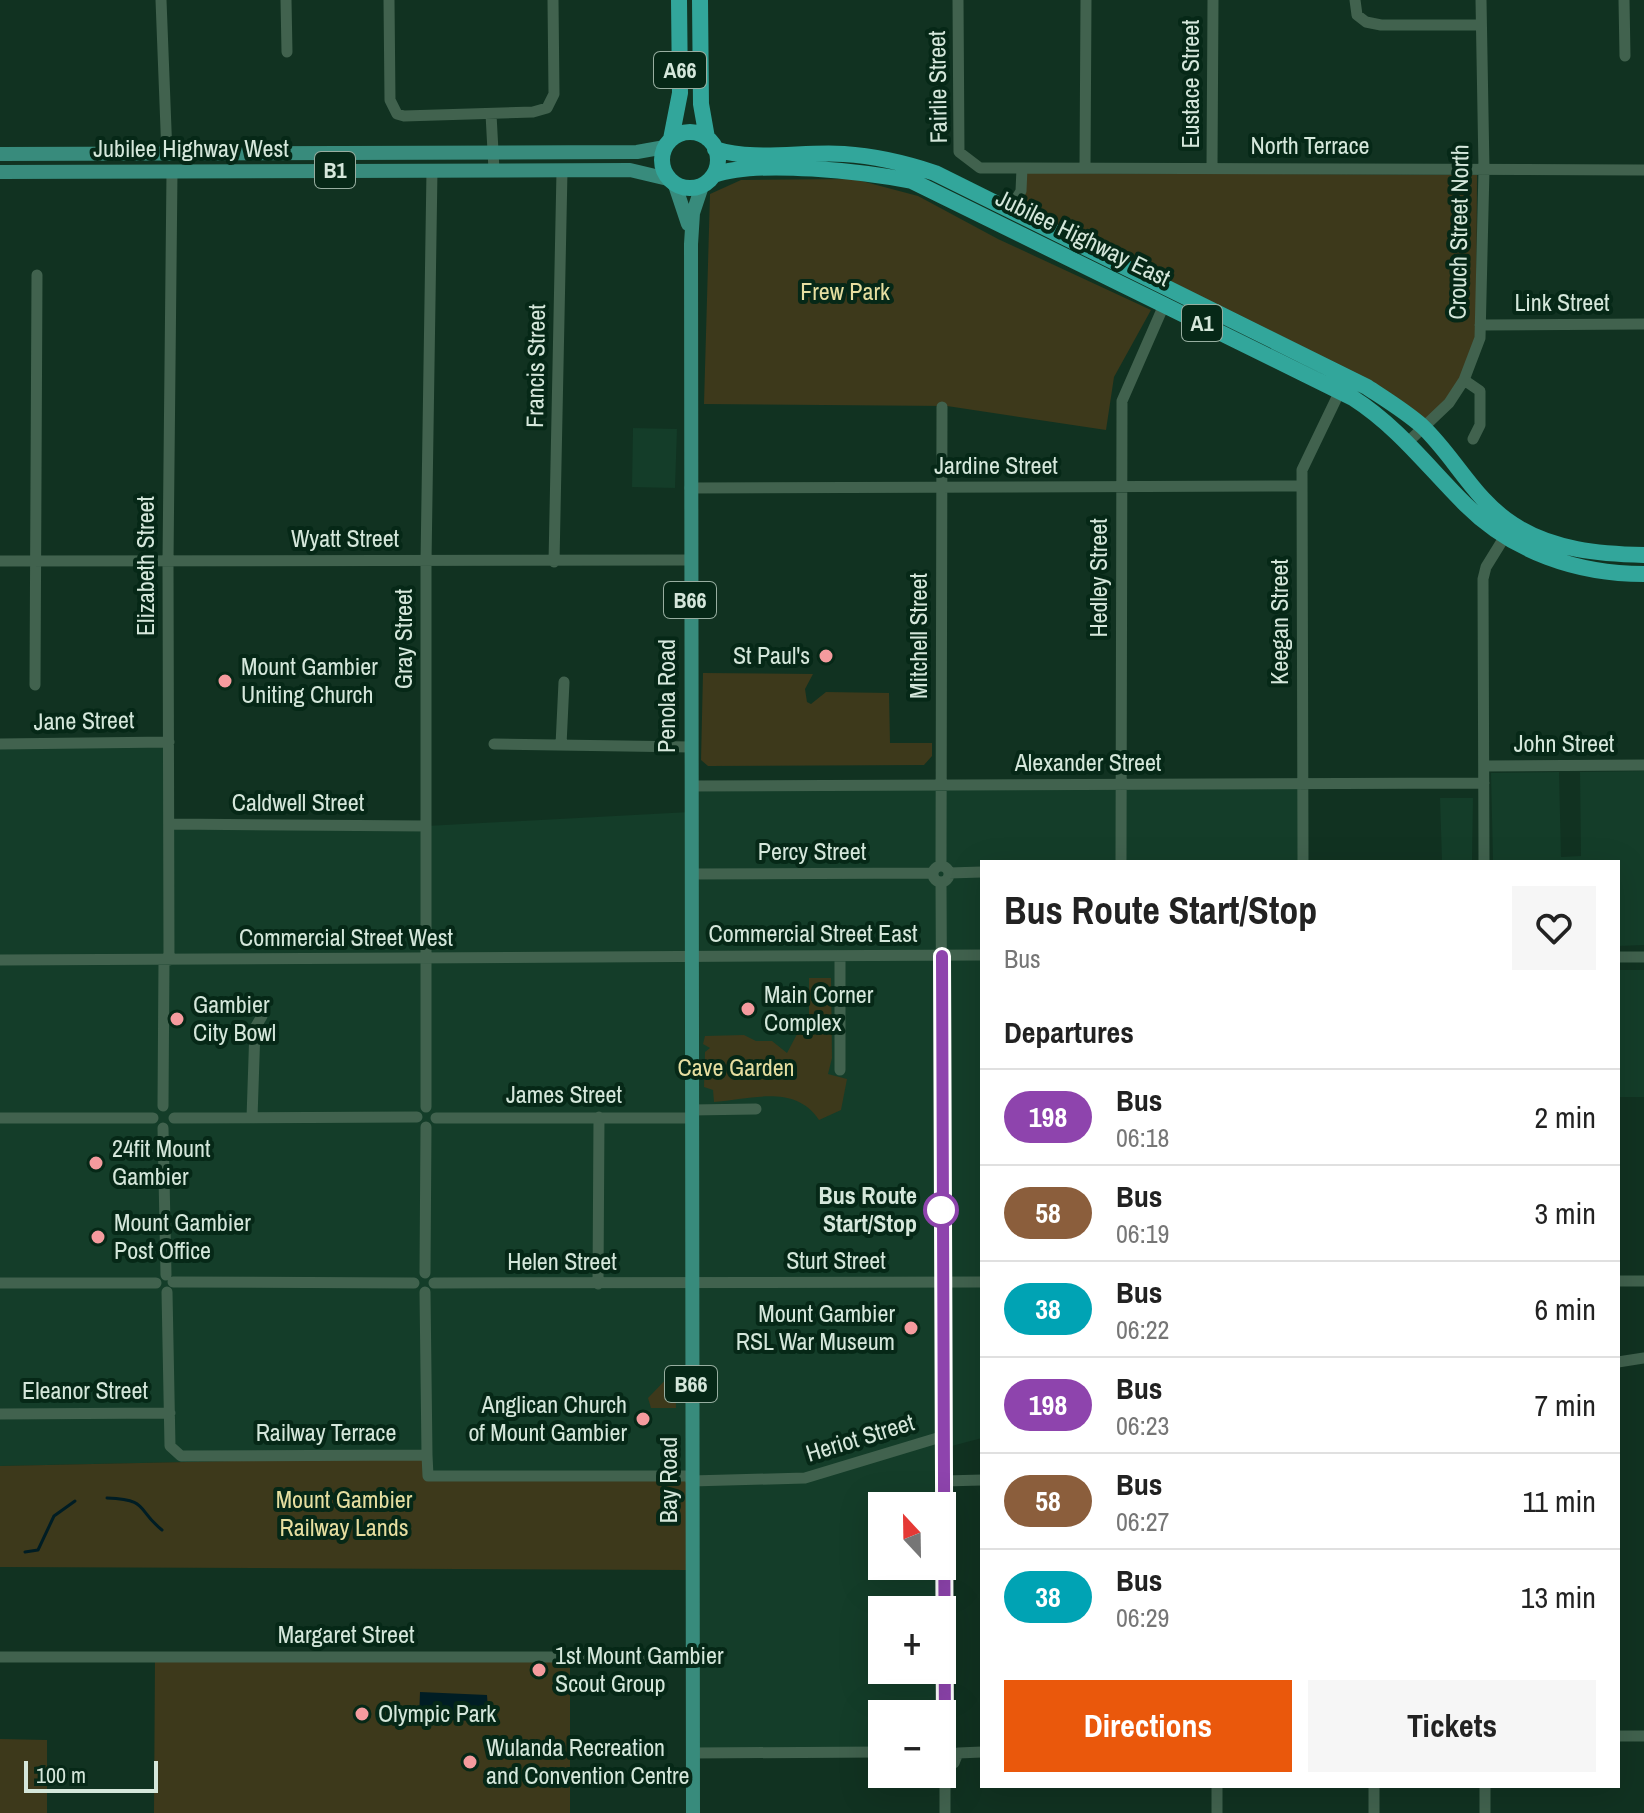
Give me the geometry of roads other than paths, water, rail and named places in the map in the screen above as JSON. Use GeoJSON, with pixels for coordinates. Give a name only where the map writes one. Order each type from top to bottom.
{"type":"FeatureCollection","features":[{"type":"Feature","properties":{"kind":"highway","name":"A66"},"geometry":{"type":"LineString","coordinates":[[668,143],[680,93],[679,0]]}},
{"type":"Feature","properties":{"kind":"highway","name":"A66"},"geometry":{"type":"LineString","coordinates":[[700,0],[701,104],[711,143]]}},
{"type":"Feature","properties":{"kind":"highway","name":"A1"},"geometry":{"type":"LineString","coordinates":[[668,143],[692,132],[711,143]]}},
{"type":"Feature","properties":{"kind":"highway"},"geometry":{"type":"LineString","coordinates":[[668,143],[661,162],[672,182]]}},
{"type":"Feature","properties":{"kind":"highway"},"geometry":{"type":"LineString","coordinates":[[708,180],[718,159],[711,143]]}},
{"type":"Feature","properties":{"kind":"highway","name":"Jubilee Highway East"},"geometry":{"type":"LineString","coordinates":[[711,143],[735,153],[843,153],[903,163],[935,173],[1009,211],[1164,305],[1340,391],[1387,420],[1463,502],[1564,564],[1610,574],[1644,574]]}},
{"type":"Feature","properties":{"kind":"highway","name":"Jubilee Highway East"},"geometry":{"type":"LineString","coordinates":[[708,180],[738,169],[861,171],[912,181],[1078,253],[1367,387],[1423,427],[1509,531],[1597,554],[1644,555]]}},
{"type":"Feature","properties":{"kind":"highway"},"geometry":{"type":"LineString","coordinates":[[927,189],[935,173]]}},
{"type":"Feature","properties":{"kind":"highway","name":"A1"},"geometry":{"type":"LineString","coordinates":[[672,182],[692,189],[708,180]]}},
{"type":"Feature","properties":{"kind":"main road","name":"Jubilee Highway West"},"geometry":{"type":"LineString","coordinates":[[0,154],[637,152],[668,143]]}},
{"type":"Feature","properties":{"kind":"main road","name":"Jubilee Highway West"},"geometry":{"type":"LineString","coordinates":[[0,172],[641,171],[672,182]]}},
{"type":"Feature","properties":{"kind":"main road","name":"Penola Road"},"geometry":{"type":"LineString","coordinates":[[692,956],[691,244],[693,213],[708,180]]}},
{"type":"Feature","properties":{"kind":"main road","name":"Penola Road"},"geometry":{"type":"LineString","coordinates":[[672,182],[683,202],[691,244]]}},
{"type":"Feature","properties":{"kind":"main road","name":"Bay Road"},"geometry":{"type":"LineString","coordinates":[[692,956],[693,1813]]}},
{"type":"Feature","properties":{"kind":"street"},"geometry":{"type":"LineString","coordinates":[[161,0],[167,155]]}},
{"type":"Feature","properties":{"kind":"street"},"geometry":{"type":"LineString","coordinates":[[286,0],[287,52]]}},
{"type":"Feature","properties":{"kind":"street"},"geometry":{"type":"LineString","coordinates":[[389,0],[390,100],[397,114],[539,112],[553,103],[553,0]]}},
{"type":"Feature","properties":{"kind":"street","name":"Fairlie Street"},"geometry":{"type":"LineString","coordinates":[[958,0],[959,152],[980,168],[1022,168]]}},
{"type":"Feature","properties":{"kind":"street"},"geometry":{"type":"LineString","coordinates":[[1085,168],[1086,0]]}},
{"type":"Feature","properties":{"kind":"street","name":"Eustace Street"},"geometry":{"type":"LineString","coordinates":[[1212,167],[1213,0]]}},
{"type":"Feature","properties":{"kind":"street"},"geometry":{"type":"LineString","coordinates":[[1355,0],[1357,15],[1373,24],[1481,25]]}},
{"type":"Feature","properties":{"kind":"street","name":"Crouch Street North"},"geometry":{"type":"LineString","coordinates":[[1409,441],[1449,403],[1475,356],[1480,325],[1484,169],[1481,0]]}},
{"type":"Feature","properties":{"kind":"street"},"geometry":{"type":"LineString","coordinates":[[1624,0],[1625,56]]}},
{"type":"Feature","properties":{"kind":"street"},"geometry":{"type":"LineString","coordinates":[[491,114],[494,170]]}},
{"type":"Feature","properties":{"kind":"street"},"geometry":{"type":"LineString","coordinates":[[1009,211],[1021,191],[1022,168]]}},
{"type":"Feature","properties":{"kind":"street","name":"North Terrace"},"geometry":{"type":"LineString","coordinates":[[1022,168],[1644,170]]}},
{"type":"Feature","properties":{"kind":"street","name":"Gray Street"},"geometry":{"type":"LineString","coordinates":[[426,1107],[426,562],[432,170]]}},
{"type":"Feature","properties":{"kind":"street","name":"Francis Street"},"geometry":{"type":"LineString","coordinates":[[554,562],[562,171]]}},
{"type":"Feature","properties":{"kind":"street","name":"Elizabeth Street"},"geometry":{"type":"LineString","coordinates":[[163,1106],[169,824],[172,172]]}},
{"type":"Feature","properties":{"kind":"street"},"geometry":{"type":"LineString","coordinates":[[35,685],[37,275]]}},
{"type":"Feature","properties":{"kind":"street","name":"Hedley Street"},"geometry":{"type":"LineString","coordinates":[[1121,860],[1124,390],[1164,305]]}},
{"type":"Feature","properties":{"kind":"street","name":"Link Street"},"geometry":{"type":"LineString","coordinates":[[1480,325],[1644,324]]}},
{"type":"Feature","properties":{"kind":"street"},"geometry":{"type":"LineString","coordinates":[[1464,380],[1480,391],[1480,425],[1473,439]]}},
{"type":"Feature","properties":{"kind":"street","name":"Keegan Street"},"geometry":{"type":"LineString","coordinates":[[1303,860],[1302,470],[1340,391]]}},
{"type":"Feature","properties":{"kind":"street","name":"Mitchell Street"},"geometry":{"type":"LineString","coordinates":[[942,407],[943,1700]]}},
{"type":"Feature","properties":{"kind":"street","name":"Jardine Street"},"geometry":{"type":"LineString","coordinates":[[690,488],[1302,486]]}},
{"type":"Feature","properties":{"kind":"street"},"geometry":{"type":"LineString","coordinates":[[1484,860],[1483,579],[1486,567],[1509,531]]}},
{"type":"Feature","properties":{"kind":"street","name":"Wyatt Street"},"geometry":{"type":"LineString","coordinates":[[0,561],[690,560]]}},
{"type":"Feature","properties":{"kind":"street"},"geometry":{"type":"LineString","coordinates":[[561,745],[564,682]]}},
{"type":"Feature","properties":{"kind":"street","name":"Jane Street"},"geometry":{"type":"LineString","coordinates":[[0,744],[169,742]]}},
{"type":"Feature","properties":{"kind":"street"},"geometry":{"type":"LineString","coordinates":[[494,744],[691,747]]}},
{"type":"Feature","properties":{"kind":"street","name":"John Street"},"geometry":{"type":"LineString","coordinates":[[1484,766],[1644,765]]}},
{"type":"Feature","properties":{"kind":"street","name":"Alexander Street"},"geometry":{"type":"LineString","coordinates":[[691,786],[1484,783]]}},
{"type":"Feature","properties":{"kind":"street","name":"Caldwell Street"},"geometry":{"type":"LineString","coordinates":[[169,824],[426,826]]}},
{"type":"Feature","properties":{"kind":"street","name":"Percy Street"},"geometry":{"type":"LineString","coordinates":[[691,874],[980,872]]}},
{"type":"Feature","properties":{"kind":"street","name":"Commercial Street East"},"geometry":{"type":"LineString","coordinates":[[692,956],[980,955]]}},
{"type":"Feature","properties":{"kind":"street","name":"Commercial Street West"},"geometry":{"type":"LineString","coordinates":[[0,960],[692,956]]}},
{"type":"Feature","properties":{"kind":"street"},"geometry":{"type":"LineString","coordinates":[[840,956],[840,1070]]}},
{"type":"Feature","properties":{"kind":"street"},"geometry":{"type":"LineString","coordinates":[[1620,957],[1644,957]]}},
{"type":"Feature","properties":{"kind":"street"},"geometry":{"type":"LineString","coordinates":[[252,1118],[255,1028],[262,1016]]}},
{"type":"Feature","properties":{"kind":"street"},"geometry":{"type":"LineString","coordinates":[[153,1118],[154,1111],[163,1106],[172,1111],[172,1124],[163,1128]]}},
{"type":"Feature","properties":{"kind":"street"},"geometry":{"type":"LineString","coordinates":[[174,1118],[417,1117],[426,1107],[432,1109],[436,1118],[426,1127]]}},
{"type":"Feature","properties":{"kind":"street","name":"James Street"},"geometry":{"type":"LineString","coordinates":[[436,1118],[599,1117],[756,1109]]}},
{"type":"Feature","properties":{"kind":"street"},"geometry":{"type":"LineString","coordinates":[[417,1117],[426,1127],[425,1273],[434,1283],[425,1292],[427,1455]]}},
{"type":"Feature","properties":{"kind":"street"},"geometry":{"type":"LineString","coordinates":[[598,1284],[599,1117]]}},
{"type":"Feature","properties":{"kind":"street"},"geometry":{"type":"LineString","coordinates":[[0,1118],[153,1118],[163,1128],[170,1413]]}},
{"type":"Feature","properties":{"kind":"street"},"geometry":{"type":"LineString","coordinates":[[414,1283],[418,1275],[425,1273]]}},
{"type":"Feature","properties":{"kind":"street"},"geometry":{"type":"LineString","coordinates":[[1620,1281],[1644,1281]]}},
{"type":"Feature","properties":{"kind":"street","name":"Sturt Street"},"geometry":{"type":"LineString","coordinates":[[691,1285],[980,1282]]}},
{"type":"Feature","properties":{"kind":"street"},"geometry":{"type":"LineString","coordinates":[[0,1283],[414,1283]]}},
{"type":"Feature","properties":{"kind":"street"},"geometry":{"type":"LineString","coordinates":[[414,1283],[419,1291],[425,1292]]}},
{"type":"Feature","properties":{"kind":"street","name":"Helen Street"},"geometry":{"type":"LineString","coordinates":[[434,1283],[691,1285]]}},
{"type":"Feature","properties":{"kind":"street"},"geometry":{"type":"LineString","coordinates":[[1620,1362],[1644,1358]]}},
{"type":"Feature","properties":{"kind":"street","name":"Eleanor Street"},"geometry":{"type":"LineString","coordinates":[[0,1414],[170,1413]]}},
{"type":"Feature","properties":{"kind":"street","name":"Railway Terrace"},"geometry":{"type":"LineString","coordinates":[[170,1413],[170,1446],[181,1456],[427,1455],[428,1476],[691,1478]]}},
{"type":"Feature","properties":{"kind":"street","name":"Heriot Street"},"geometry":{"type":"LineString","coordinates":[[691,1478],[805,1478],[944,1436]]}},
{"type":"Feature","properties":{"kind":"street"},"geometry":{"type":"LineString","coordinates":[[944,1481],[980,1480]]}},
{"type":"Feature","properties":{"kind":"street","name":"Margaret Street"},"geometry":{"type":"LineString","coordinates":[[0,1657],[692,1657]]}},
{"type":"Feature","properties":{"kind":"street"},"geometry":{"type":"LineString","coordinates":[[1620,1736],[1644,1736]]}},
{"type":"Feature","properties":{"kind":"street"},"geometry":{"type":"LineString","coordinates":[[956,1748],[956,1758]]}},
{"type":"Feature","properties":{"kind":"street"},"geometry":{"type":"LineString","coordinates":[[693,1753],[868,1752]]}},
{"type":"Feature","properties":{"kind":"street"},"geometry":{"type":"LineString","coordinates":[[958,1753],[980,1752]]}},
{"type":"Feature","properties":{"kind":"street"},"geometry":{"type":"LineString","coordinates":[[944,1788],[945,1813]]}},
{"type":"Feature","properties":{"kind":"street"},"geometry":{"type":"LineString","coordinates":[[1217,1788],[1217,1813]]}},
{"type":"Feature","properties":{"kind":"street"},"geometry":{"type":"LineString","coordinates":[[1374,1788],[1374,1813]]}},
{"type":"Feature","properties":{"kind":"street"},"geometry":{"type":"LineString","coordinates":[[1485,1788],[1485,1813]]}},
{"type":"Feature","properties":{"kind":"water"},"geometry":{"type":"Polygon","coordinates":[[[420,1692],[487,1695],[489,1725],[483,1726],[478,1721],[419,1719],[420,1692]]]}},
{"type":"Feature","properties":{"kind":"waterway"},"geometry":{"type":"LineString","coordinates":[[107,1498],[136,1503],[162,1530]]}},
{"type":"Feature","properties":{"kind":"waterway"},"geometry":{"type":"LineString","coordinates":[[25,1552],[38,1550],[54,1516],[75,1501]]}},
{"type":"Feature","properties":{"kind":"place","name":"St Paul's"},"geometry":{"type":"Point","coordinates":[826,656]}},
{"type":"Feature","properties":{"kind":"place","name":"Mount Gambier Uniting Church"},"geometry":{"type":"Point","coordinates":[225,681]}},
{"type":"Feature","properties":{"kind":"place","name":"Main Corner Complex"},"geometry":{"type":"Point","coordinates":[748,1009]}},
{"type":"Feature","properties":{"kind":"place","name":"Gambier City Bowl"},"geometry":{"type":"Point","coordinates":[177,1019]}},
{"type":"Feature","properties":{"kind":"place","name":"24fit Mount Gambier"},"geometry":{"type":"Point","coordinates":[96,1163]}},
{"type":"Feature","properties":{"kind":"place","name":"Bus Route Start/Stop"},"geometry":{"type":"Point","coordinates":[941,1210]}},
{"type":"Feature","properties":{"kind":"place","name":"Mount Gambier Post Office"},"geometry":{"type":"Point","coordinates":[98,1237]}},
{"type":"Feature","properties":{"kind":"place","name":"Mount Gambier RSL War Museum"},"geometry":{"type":"Point","coordinates":[911,1328]}},
{"type":"Feature","properties":{"kind":"place","name":"Anglican Church of Mount Gambier"},"geometry":{"type":"Point","coordinates":[643,1419]}},
{"type":"Feature","properties":{"kind":"place","name":"1st Mount Gambier Scout Group"},"geometry":{"type":"Point","coordinates":[539,1670]}},
{"type":"Feature","properties":{"kind":"place","name":"Olympic Park"},"geometry":{"type":"Point","coordinates":[362,1714]}},
{"type":"Feature","properties":{"kind":"place","name":"Wulanda Recreation and Convention Centre"},"geometry":{"type":"Point","coordinates":[470,1762]}},
{"type":"Feature","properties":{"kind":"park label","name":"Frew Park"},"geometry":{"type":"Point","coordinates":[845,292]}},
{"type":"Feature","properties":{"kind":"park label","name":"Cave Garden"},"geometry":{"type":"Point","coordinates":[736,1068]}},
{"type":"Feature","properties":{"kind":"park label","name":"Mount Gambier Railway Lands"},"geometry":{"type":"Point","coordinates":[344,1514]}}]}
